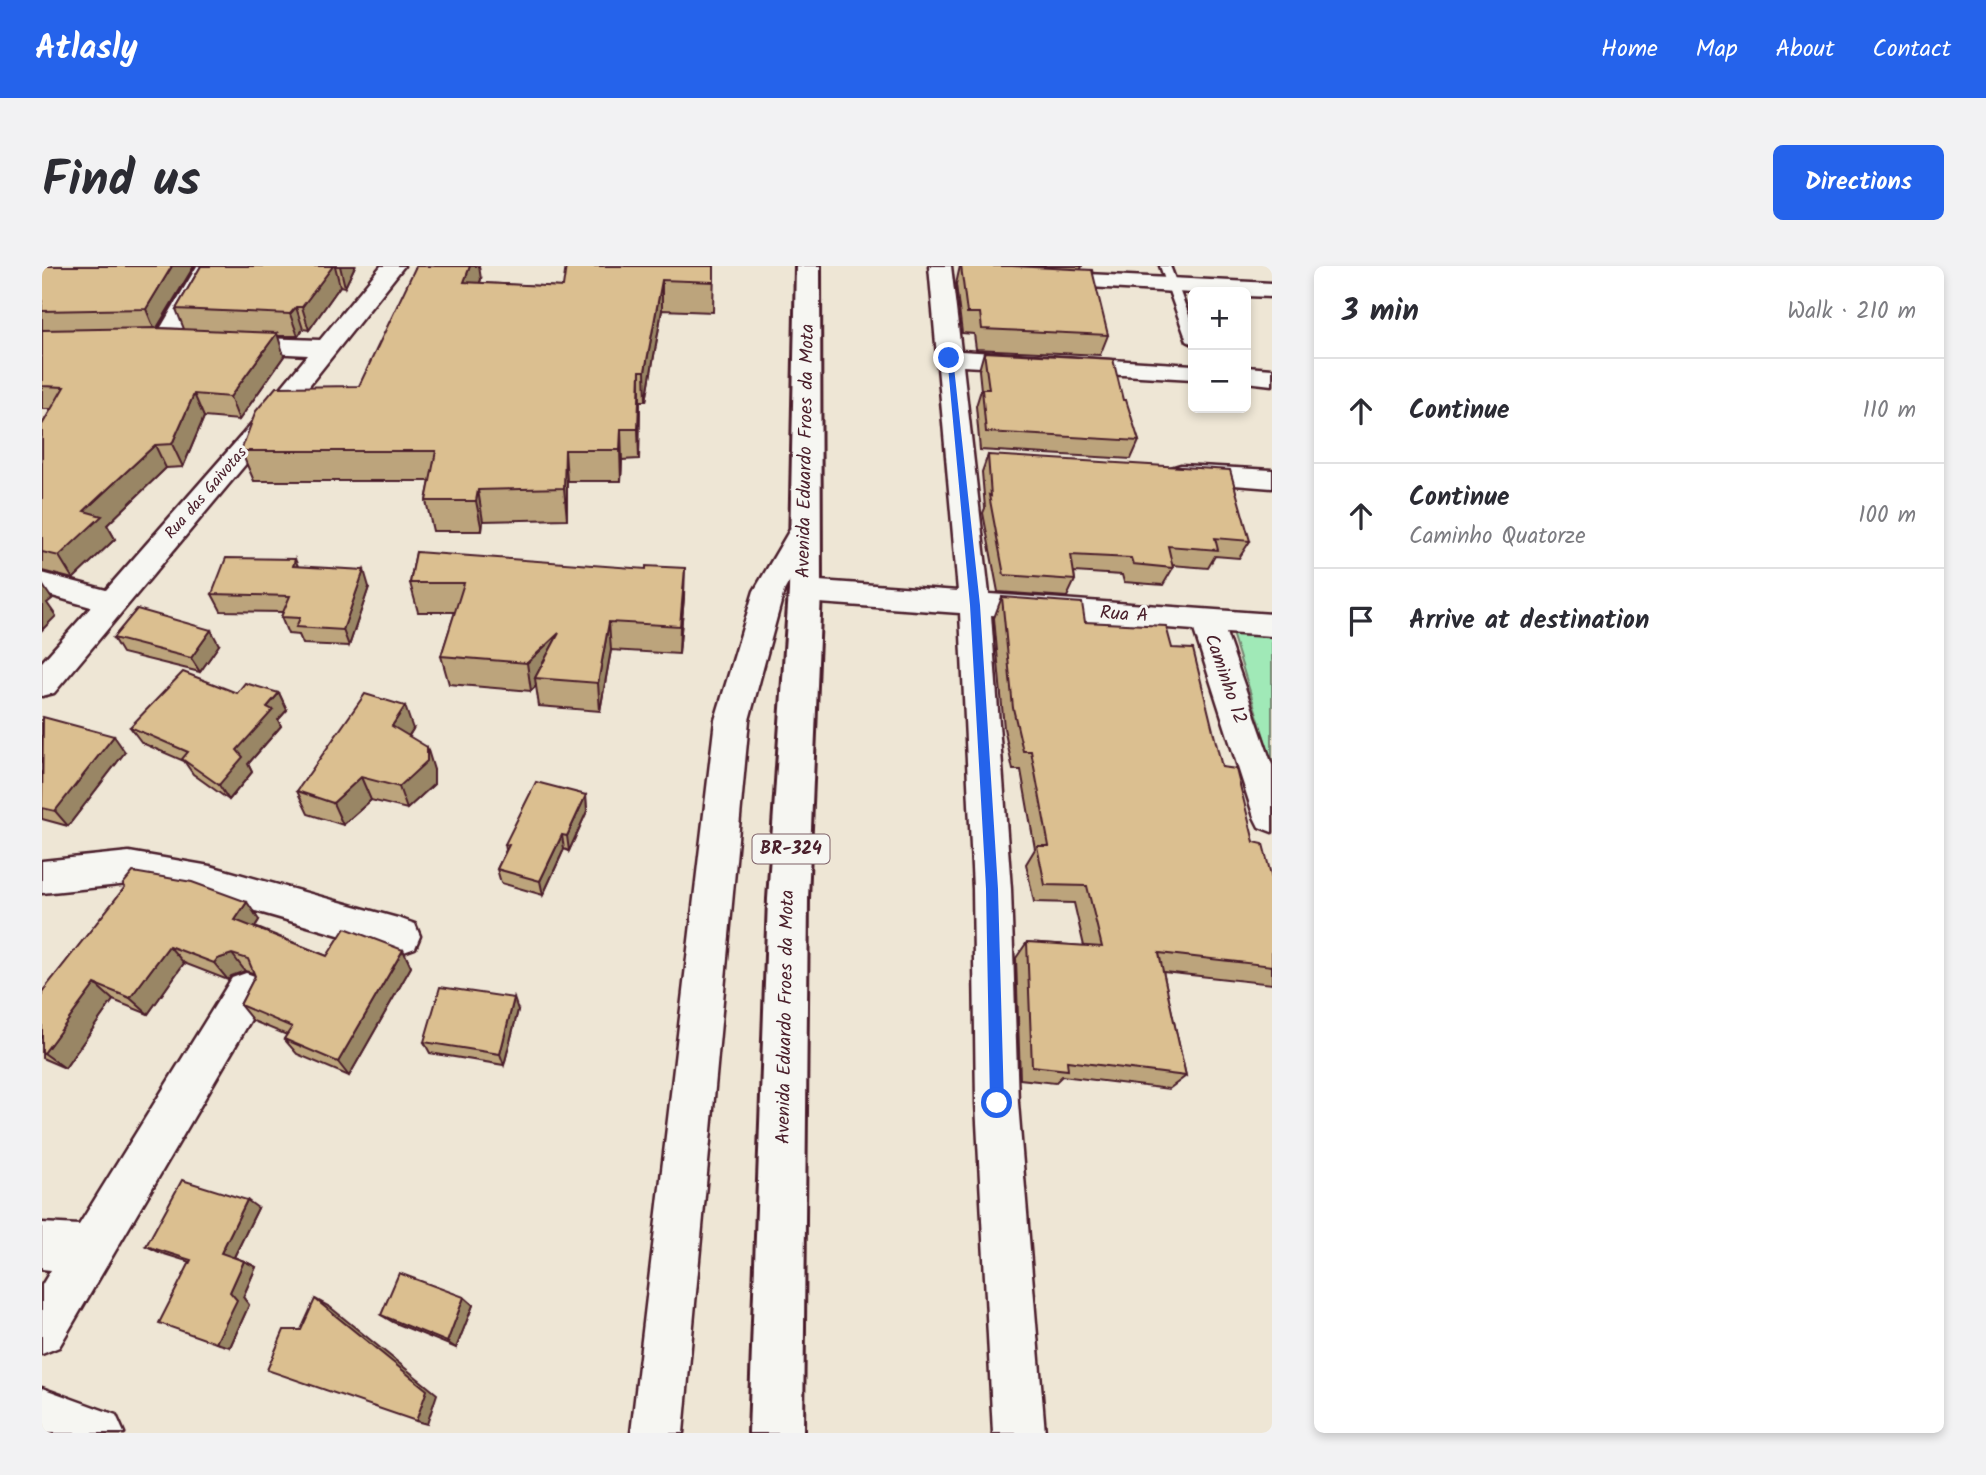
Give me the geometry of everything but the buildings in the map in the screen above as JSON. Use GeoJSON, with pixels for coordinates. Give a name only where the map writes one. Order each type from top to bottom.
{"type":"FeatureCollection","features":[{"type":"Feature","properties":{"kind":"highway","name":"Avenida Eduardo Froes da Mota"},"geometry":{"type":"LineString","coordinates":[[776,1433],[788,899],[805,591],[808,266]]}},
{"type":"Feature","properties":{"kind":"street"},"geometry":{"type":"LineString","coordinates":[[165,341],[208,266]]}},
{"type":"Feature","properties":{"kind":"street","name":"Rua das Gaivotas"},"geometry":{"type":"LineString","coordinates":[[42,684],[327,348],[393,266]]}},
{"type":"Feature","properties":{"kind":"street"},"geometry":{"type":"LineString","coordinates":[[968,275],[940,270],[949,358],[974,461],[975,605],[992,889],[997,1103],[1019,1433]]}},
{"type":"Feature","properties":{"kind":"street"},"geometry":{"type":"LineString","coordinates":[[1022,278],[1168,275],[1272,290]]}},
{"type":"Feature","properties":{"kind":"street"},"geometry":{"type":"LineString","coordinates":[[138,342],[327,348]]}},
{"type":"Feature","properties":{"kind":"street"},"geometry":{"type":"LineString","coordinates":[[949,358],[1188,372]]}},
{"type":"Feature","properties":{"kind":"street"},"geometry":{"type":"LineString","coordinates":[[1251,375],[1272,377]]}},
{"type":"Feature","properties":{"kind":"street"},"geometry":{"type":"LineString","coordinates":[[1150,472],[1272,480]]}},
{"type":"Feature","properties":{"kind":"street"},"geometry":{"type":"LineString","coordinates":[[657,1433],[732,720],[769,592],[806,528]]}},
{"type":"Feature","properties":{"kind":"street"},"geometry":{"type":"LineString","coordinates":[[42,583],[111,602]]}},
{"type":"Feature","properties":{"kind":"street","name":"Rua A"},"geometry":{"type":"LineString","coordinates":[[805,591],[1272,625]]}},
{"type":"Feature","properties":{"kind":"street","name":"Caminho 12"},"geometry":{"type":"LineString","coordinates":[[1206,620],[1272,817]]}},
{"type":"Feature","properties":{"kind":"street"},"geometry":{"type":"LineString","coordinates":[[42,877],[129,868],[210,882],[401,936]]}},
{"type":"Feature","properties":{"kind":"street"},"geometry":{"type":"LineString","coordinates":[[42,1330],[246,991]]}},
{"type":"Feature","properties":{"kind":"street"},"geometry":{"type":"LineString","coordinates":[[42,1246],[91,1249]]}},
{"type":"Feature","properties":{"kind":"street"},"geometry":{"type":"LineString","coordinates":[[42,1413],[98,1433]]}},
{"type":"Feature","properties":{"kind":"lane"},"geometry":{"type":"LineString","coordinates":[[1168,275],[1188,328]]}},
{"type":"Feature","properties":{"kind":"green space"},"geometry":{"type":"Polygon","coordinates":[[[1232,633],[1272,636],[1272,763],[1232,633]]]}},
{"type":"Feature","properties":{"kind":"route"},"geometry":{"type":"LineString","coordinates":[[949,358],[975,605],[992,889],[997,1103]]}}]}
